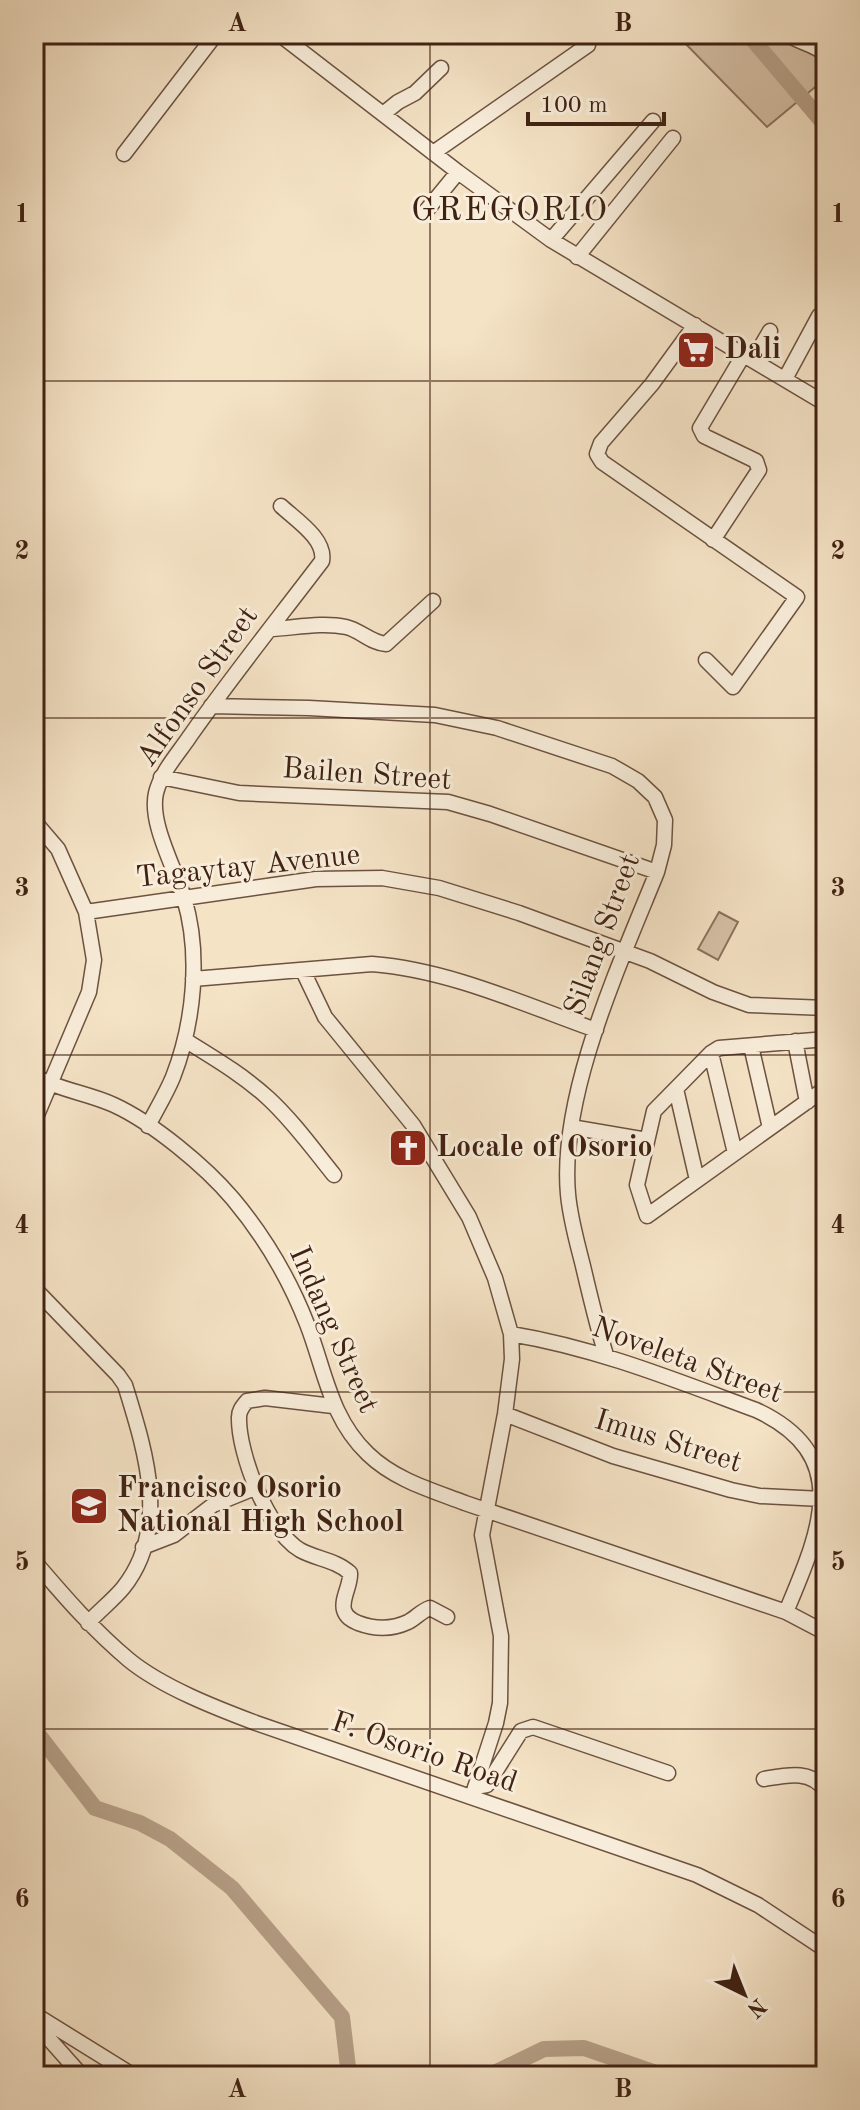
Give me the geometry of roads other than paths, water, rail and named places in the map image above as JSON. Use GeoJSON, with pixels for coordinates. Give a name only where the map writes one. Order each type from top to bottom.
{"type":"FeatureCollection","features":[{"type":"Feature","properties":{"kind":"street"},"geometry":{"type":"LineString","coordinates":[[124,154],[216,34]]}},
{"type":"Feature","properties":{"kind":"street"},"geometry":{"type":"LineString","coordinates":[[279,34],[551,240],[826,404]]}},
{"type":"Feature","properties":{"kind":"street"},"geometry":{"type":"LineString","coordinates":[[787,34],[820,48],[826,55]]}},
{"type":"Feature","properties":{"kind":"street"},"geometry":{"type":"LineString","coordinates":[[433,153],[588,45]]}},
{"type":"Feature","properties":{"kind":"street"},"geometry":{"type":"LineString","coordinates":[[383,114],[415,93],[441,68]]}},
{"type":"Feature","properties":{"kind":"street"},"geometry":{"type":"LineString","coordinates":[[551,240],[653,121]]}},
{"type":"Feature","properties":{"kind":"street"},"geometry":{"type":"LineString","coordinates":[[577,257],[673,138]]}},
{"type":"Feature","properties":{"kind":"street"},"geometry":{"type":"LineString","coordinates":[[426,211],[458,172]]}},
{"type":"Feature","properties":{"kind":"street"},"geometry":{"type":"LineString","coordinates":[[785,379],[819,316]]}},
{"type":"Feature","properties":{"kind":"street"},"geometry":{"type":"LineString","coordinates":[[695,325],[652,384],[601,443],[597,454],[602,462],[797,597],[733,687],[706,660]]}},
{"type":"Feature","properties":{"kind":"street"},"geometry":{"type":"LineString","coordinates":[[713,540],[759,470],[756,461],[704,436],[700,428],[748,357],[770,331]]}},
{"type":"Feature","properties":{"kind":"street","name":"Alfonso Street"},"geometry":{"type":"LineString","coordinates":[[148,1126],[172,1079],[185,1040],[193,979],[192,931],[185,899],[156,820],[154,806],[161,777],[322,561],[324,552],[318,541],[281,506]]}},
{"type":"Feature","properties":{"kind":"street"},"geometry":{"type":"LineString","coordinates":[[270,629],[336,625],[351,628],[378,643],[386,644],[433,601]]}},
{"type":"Feature","properties":{"kind":"street","name":"Silang Street"},"geometry":{"type":"LineString","coordinates":[[211,706],[435,715],[497,728],[612,766],[638,781],[655,797],[665,820],[664,845],[657,872],[596,1030],[571,1127],[567,1159],[568,1195],[606,1355]]}},
{"type":"Feature","properties":{"kind":"street","name":"Bailen Street"},"geometry":{"type":"LineString","coordinates":[[161,777],[239,793],[448,802],[657,872]]}},
{"type":"Feature","properties":{"kind":"street"},"geometry":{"type":"LineString","coordinates":[[34,821],[58,849],[86,912],[94,960],[89,992],[34,1122]]}},
{"type":"Feature","properties":{"kind":"street","name":"Tagaytay Avenue"},"geometry":{"type":"LineString","coordinates":[[86,912],[316,879],[382,878],[439,888],[519,913],[625,951],[713,992],[749,1005],[826,1008]]}},
{"type":"Feature","properties":{"kind":"street"},"geometry":{"type":"LineString","coordinates":[[193,979],[372,964],[430,972],[596,1030]]}},
{"type":"Feature","properties":{"kind":"street"},"geometry":{"type":"LineString","coordinates":[[303,971],[325,1017],[413,1125],[469,1217],[495,1278],[511,1334],[512,1359],[505,1414],[482,1539],[501,1636],[500,1703],[474,1792]]}},
{"type":"Feature","properties":{"kind":"street"},"geometry":{"type":"LineString","coordinates":[[826,1039],[719,1048],[711,1053],[654,1111],[637,1185],[647,1216],[826,1088]]}},
{"type":"Feature","properties":{"kind":"street"},"geometry":{"type":"LineString","coordinates":[[185,1040],[226,1065],[266,1097],[292,1122],[334,1175]]}},
{"type":"Feature","properties":{"kind":"street"},"geometry":{"type":"LineString","coordinates":[[795,1041],[807,1102]]}},
{"type":"Feature","properties":{"kind":"street"},"geometry":{"type":"LineString","coordinates":[[751,1046],[770,1128]]}},
{"type":"Feature","properties":{"kind":"street"},"geometry":{"type":"LineString","coordinates":[[711,1053],[735,1153]]}},
{"type":"Feature","properties":{"kind":"street","name":"Indang Street"},"geometry":{"type":"LineString","coordinates":[[34,1076],[49,1085],[114,1105],[148,1126],[202,1168],[230,1195],[252,1222],[292,1286],[321,1362],[333,1406],[368,1454],[389,1471],[415,1484],[488,1510],[786,1612],[826,1633]]}},
{"type":"Feature","properties":{"kind":"street"},"geometry":{"type":"LineString","coordinates":[[676,1089],[697,1180]]}},
{"type":"Feature","properties":{"kind":"street"},"geometry":{"type":"LineString","coordinates":[[571,1127],[647,1140]]}},
{"type":"Feature","properties":{"kind":"street"},"geometry":{"type":"LineString","coordinates":[[34,1288],[125,1385],[149,1470],[150,1522],[139,1559],[124,1587],[88,1623]]}},
{"type":"Feature","properties":{"kind":"street","name":"Noveleta Street"},"geometry":{"type":"LineString","coordinates":[[511,1334],[606,1355],[777,1419],[805,1446],[815,1469],[822,1499],[816,1538],[786,1612]]}},
{"type":"Feature","properties":{"kind":"street"},"geometry":{"type":"LineString","coordinates":[[333,1406],[265,1398],[247,1401],[239,1416],[243,1449],[276,1528],[298,1549],[344,1567],[350,1573],[351,1583],[344,1603],[350,1620],[373,1629],[410,1621],[430,1608],[447,1617]]}},
{"type":"Feature","properties":{"kind":"street","name":"Imus Street"},"geometry":{"type":"LineString","coordinates":[[505,1414],[613,1456],[731,1490],[760,1496],[822,1499]]}},
{"type":"Feature","properties":{"kind":"street"},"geometry":{"type":"LineString","coordinates":[[143,1547],[174,1535],[213,1505],[257,1487]]}},
{"type":"Feature","properties":{"kind":"street","name":"F. Osorio Road"},"geometry":{"type":"LineString","coordinates":[[34,1561],[88,1623],[132,1662],[190,1696],[256,1723],[474,1792],[697,1875],[758,1905],[826,1950]]}},
{"type":"Feature","properties":{"kind":"street"},"geometry":{"type":"LineString","coordinates":[[474,1792],[487,1785],[521,1731],[533,1727],[668,1773]]}},
{"type":"Feature","properties":{"kind":"street"},"geometry":{"type":"LineString","coordinates":[[764,1779],[792,1774],[807,1776],[821,1783],[826,1791]]}},
{"type":"Feature","properties":{"kind":"street"},"geometry":{"type":"LineString","coordinates":[[34,2014],[129,2074]]}},
{"type":"Feature","properties":{"kind":"street"},"geometry":{"type":"LineString","coordinates":[[34,2022],[82,2076]]}},
{"type":"Feature","properties":{"kind":"street"},"geometry":{"type":"LineString","coordinates":[[34,2071],[39,2076]]}},
{"type":"Feature","properties":{"kind":"waterway"},"geometry":{"type":"LineString","coordinates":[[748,34],[826,126]]}},
{"type":"Feature","properties":{"kind":"waterway"},"geometry":{"type":"LineString","coordinates":[[34,1729],[95,1808],[140,1823],[170,1839],[232,1888],[342,2017],[349,2076]]}},
{"type":"Feature","properties":{"kind":"waterway"},"geometry":{"type":"LineString","coordinates":[[488,2076],[544,2049],[584,2048],[665,2076]]}},
{"type":"Feature","properties":{"kind":"place","name":"Dali"},"geometry":{"type":"Point","coordinates":[696,350]}},
{"type":"Feature","properties":{"kind":"place","name":"Locale of Osorio"},"geometry":{"type":"Point","coordinates":[408,1148]}},
{"type":"Feature","properties":{"kind":"place","name":"Francisco Osorio National High School"},"geometry":{"type":"Point","coordinates":[89,1506]}},
{"type":"Feature","properties":{"kind":"district","name":"GREGORIO"},"geometry":{"type":"Point","coordinates":[510,211]}}]}
